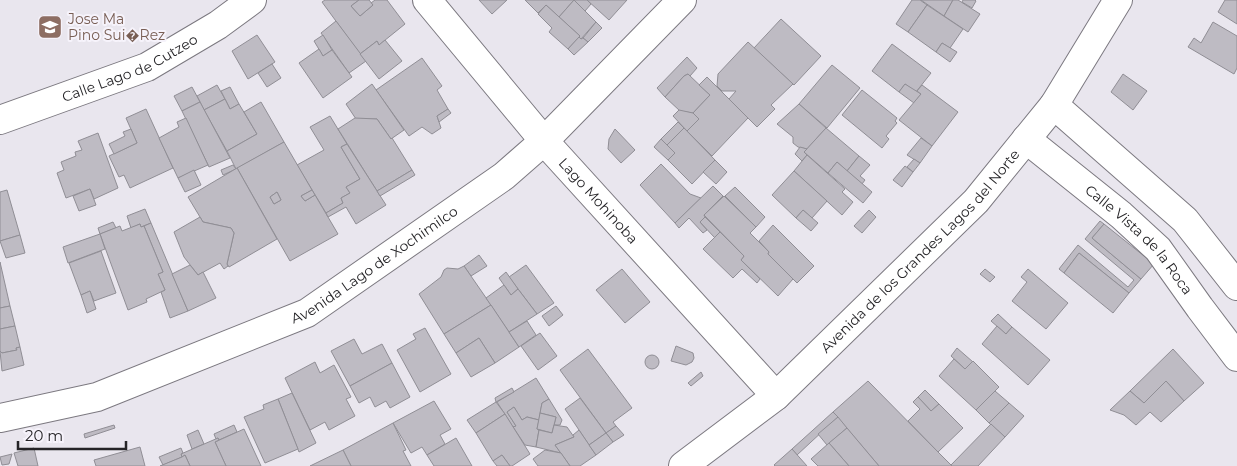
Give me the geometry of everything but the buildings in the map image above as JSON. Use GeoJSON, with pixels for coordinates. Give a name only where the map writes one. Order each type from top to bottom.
{"type":"FeatureCollection","features":[{"type":"Feature","properties":{"kind":"street","name":"Calle Lago de Cutzeo"},"geometry":{"type":"LineString","coordinates":[[0,120],[147,67],[218,25],[252,0]]}},
{"type":"Feature","properties":{"kind":"street","name":"Lago Mohinoba"},"geometry":{"type":"LineString","coordinates":[[427,0],[544,141],[776,396]]}},
{"type":"Feature","properties":{"kind":"street","name":"Avenida Lago de Xochimilco"},"geometry":{"type":"LineString","coordinates":[[0,418],[97,398],[307,313],[504,176],[544,141],[682,0]]}},
{"type":"Feature","properties":{"kind":"street","name":"Avenida de los Grandes Lagos del Norte"},"geometry":{"type":"LineString","coordinates":[[683,466],[776,396],[976,201],[1054,105],[1118,0]]}},
{"type":"Feature","properties":{"kind":"street"},"geometry":{"type":"LineString","coordinates":[[1054,105],[1185,220],[1237,286]]}},
{"type":"Feature","properties":{"kind":"street","name":"Calle Vista de la Roca"},"geometry":{"type":"LineString","coordinates":[[1026,138],[1121,215],[1158,249],[1237,357]]}},
{"type":"Feature","properties":{"kind":"place","name":"Jose Ma Pino Sui�Rez"},"geometry":{"type":"Point","coordinates":[50,27]}}]}
